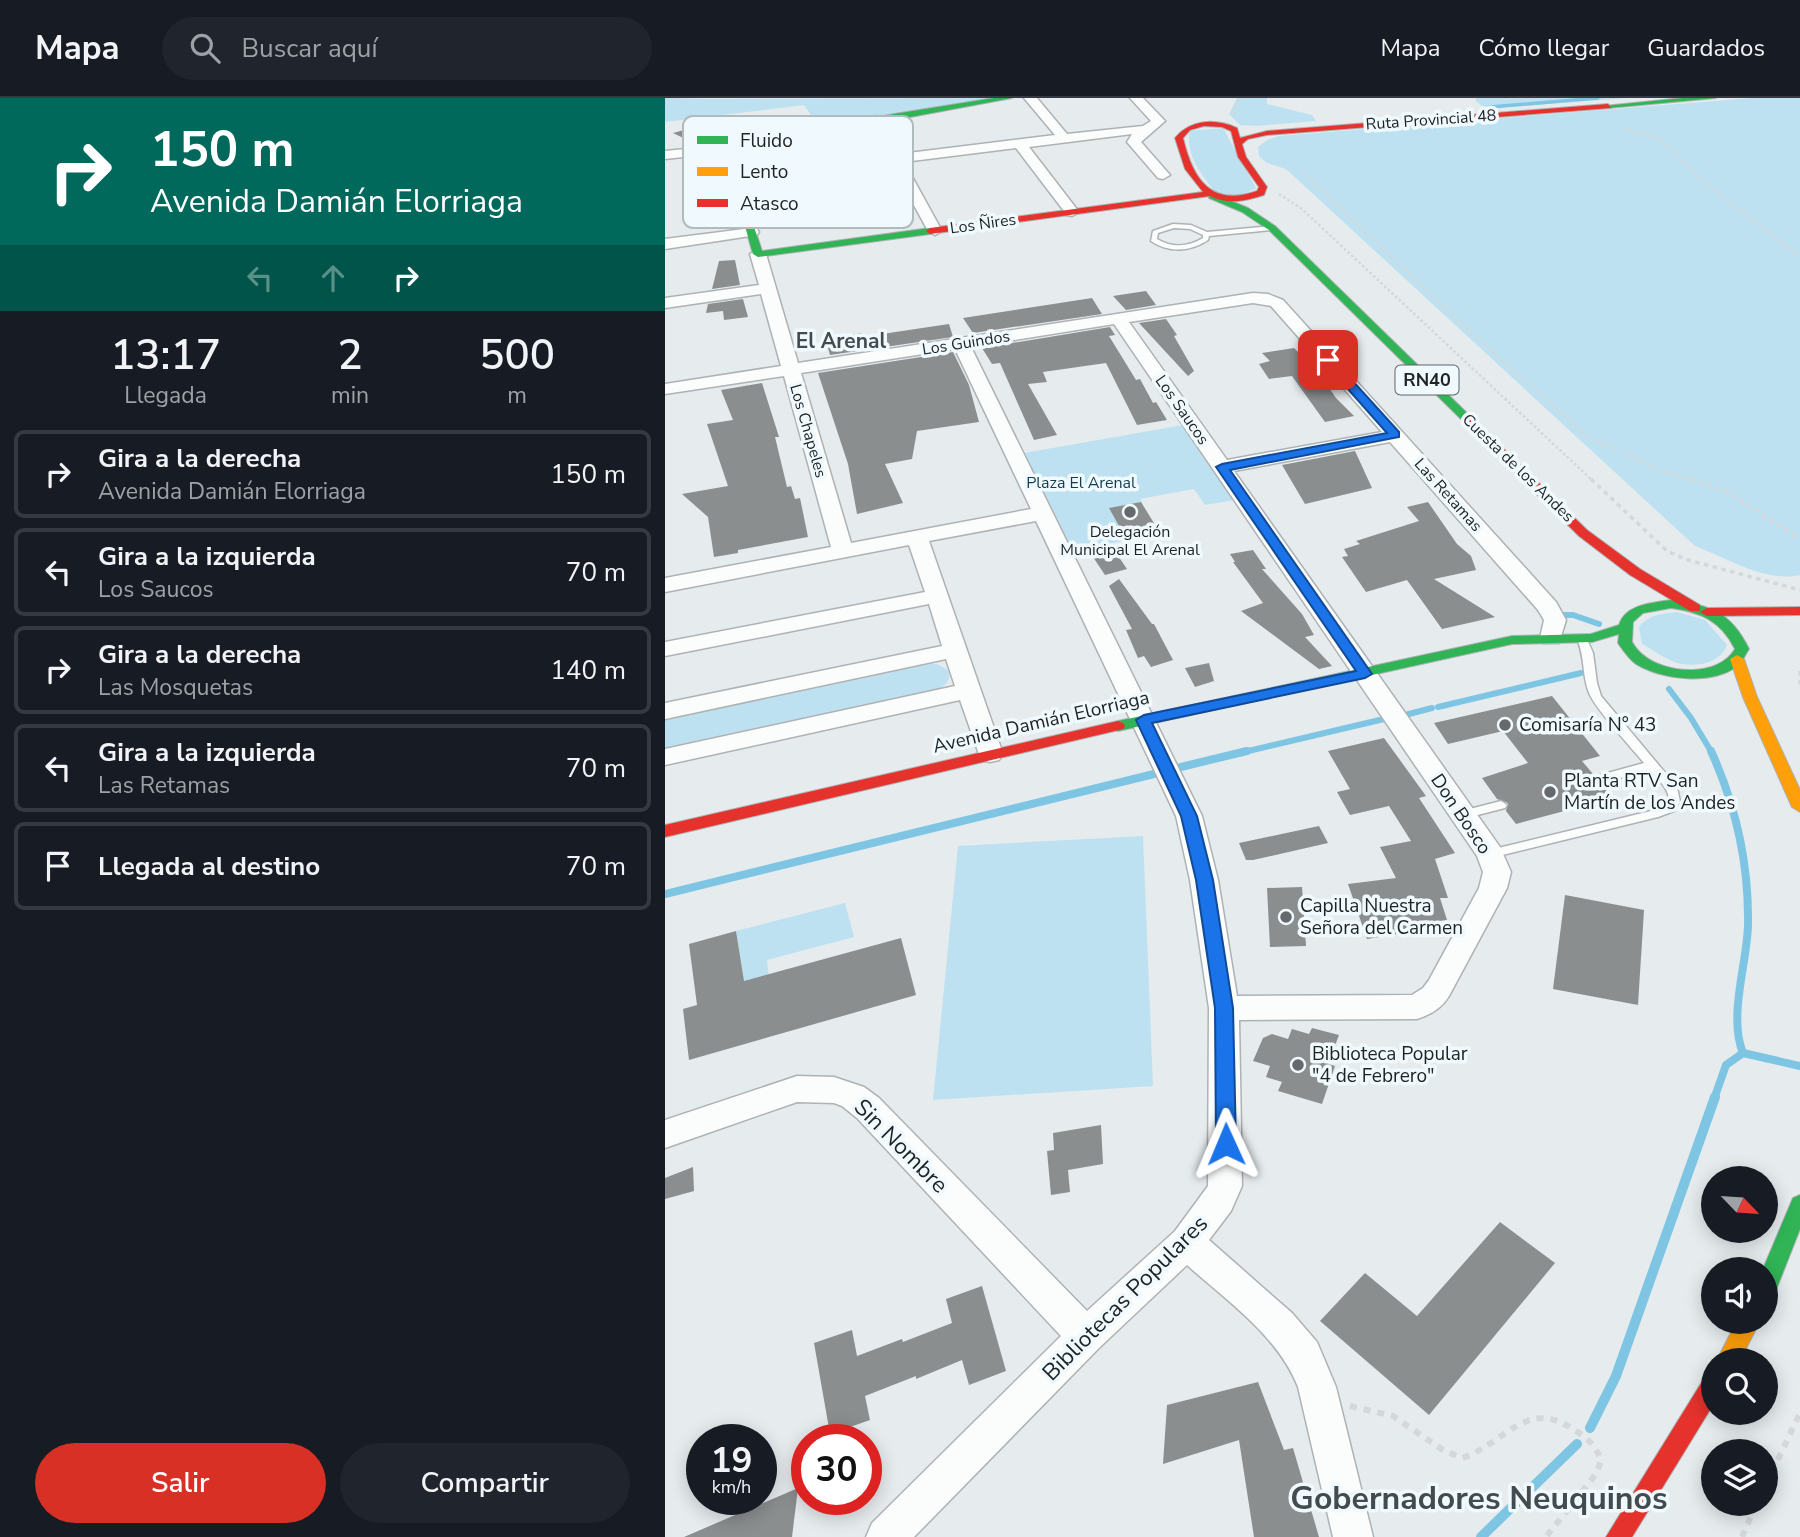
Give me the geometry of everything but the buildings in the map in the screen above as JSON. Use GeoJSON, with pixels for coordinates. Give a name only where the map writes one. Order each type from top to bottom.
{"type":"FeatureCollection","features":[{"type":"Feature","properties":{"kind":"main road"},"geometry":{"type":"LineString","coordinates":[[899,116],[1008,98]]}},
{"type":"Feature","properties":{"kind":"main road","name":"Ruta Provincial 48"},"geometry":{"type":"LineString","coordinates":[[1184,130],[1204,124],[1270,129],[1655,98]]}},
{"type":"Feature","properties":{"kind":"main road","name":"Ruta Provincial 48"},"geometry":{"type":"LineString","coordinates":[[1237,144],[1246,137],[1267,133],[1712,98]]}},
{"type":"Feature","properties":{"kind":"main road"},"geometry":{"type":"LineString","coordinates":[[1467,100],[1481,112]]}},
{"type":"Feature","properties":{"kind":"main road","name":"RN40"},"geometry":{"type":"LineString","coordinates":[[1184,130],[1216,108],[1221,120],[1234,130],[1245,164],[1271,192]]}},
{"type":"Feature","properties":{"kind":"main road"},"geometry":{"type":"LineString","coordinates":[[1184,130],[1179,138],[1182,152],[1207,193]]}},
{"type":"Feature","properties":{"kind":"main road","name":"Los Ñires"},"geometry":{"type":"LineString","coordinates":[[755,245],[933,228],[1207,193],[1242,199],[1271,192]]}},
{"type":"Feature","properties":{"kind":"main road","name":"Cuesta de los Andes"},"geometry":{"type":"LineString","coordinates":[[1271,192],[1262,209],[1272,228]]}},
{"type":"Feature","properties":{"kind":"main road","name":"Cuesta de los Andes"},"geometry":{"type":"LineString","coordinates":[[1207,193],[1245,209],[1272,228],[1583,533],[1635,572],[1701,610]]}},
{"type":"Feature","properties":{"kind":"main road","name":"Los Chapeles"},"geometry":{"type":"LineString","coordinates":[[750,228],[755,245]]}},
{"type":"Feature","properties":{"kind":"main road","name":"Cuesta de los Andes"},"geometry":{"type":"LineString","coordinates":[[1583,533],[1611,575]]}},
{"type":"Feature","properties":{"kind":"main road"},"geometry":{"type":"LineString","coordinates":[[1621,597],[1623,635],[1631,650],[1649,663]]}},
{"type":"Feature","properties":{"kind":"main road","name":"Avenida Damián Elorriaga"},"geometry":{"type":"LineString","coordinates":[[1584,642],[1624,624],[1648,607],[1671,604],[1701,610],[1800,611]]}},
{"type":"Feature","properties":{"kind":"main road","name":"RN40"},"geometry":{"type":"LineString","coordinates":[[1701,610],[1734,630],[1739,638],[1738,656],[1746,691],[1800,807]]}},
{"type":"Feature","properties":{"kind":"main road"},"geometry":{"type":"LineString","coordinates":[[1776,627],[1800,618]]}},
{"type":"Feature","properties":{"kind":"main road"},"geometry":{"type":"LineString","coordinates":[[1673,671],[1711,673],[1731,665],[1756,637]]}},
{"type":"Feature","properties":{"kind":"main road","name":"Avenida Damián Elorriaga"},"geometry":{"type":"LineString","coordinates":[[665,831],[991,754],[1512,640],[1551,638],[1584,642],[1673,671]]}},
{"type":"Feature","properties":{"kind":"main road"},"geometry":{"type":"LineString","coordinates":[[1673,671],[1703,688]]}},
{"type":"Feature","properties":{"kind":"main road","name":"RN40"},"geometry":{"type":"LineString","coordinates":[[1744,721],[1780,760]]}},
{"type":"Feature","properties":{"kind":"main road"},"geometry":{"type":"LineString","coordinates":[[1778,1258],[1800,1204]]}},
{"type":"Feature","properties":{"kind":"main road"},"geometry":{"type":"LineString","coordinates":[[1618,1537],[1701,1404]]}},
{"type":"Feature","properties":{"kind":"street"},"geometry":{"type":"LineString","coordinates":[[1032,98],[1064,138]]}},
{"type":"Feature","properties":{"kind":"street"},"geometry":{"type":"LineString","coordinates":[[1136,98],[1159,121],[1135,138],[1134,142],[1163,175]]}},
{"type":"Feature","properties":{"kind":"street"},"geometry":{"type":"LineString","coordinates":[[913,162],[1064,138],[1146,130]]}},
{"type":"Feature","properties":{"kind":"street"},"geometry":{"type":"LineString","coordinates":[[1020,144],[1070,209]]}},
{"type":"Feature","properties":{"kind":"street"},"geometry":{"type":"LineString","coordinates":[[665,155],[683,153]]}},
{"type":"Feature","properties":{"kind":"street"},"geometry":{"type":"LineString","coordinates":[[913,190],[933,228]]}},
{"type":"Feature","properties":{"kind":"street"},"geometry":{"type":"LineString","coordinates":[[665,244],[755,245]]}},
{"type":"Feature","properties":{"kind":"street","name":"Los Chapeles"},"geometry":{"type":"LineString","coordinates":[[755,245],[843,552]]}},
{"type":"Feature","properties":{"kind":"street"},"geometry":{"type":"LineString","coordinates":[[665,303],[768,288]]}},
{"type":"Feature","properties":{"kind":"street","name":"Los Guindos"},"geometry":{"type":"LineString","coordinates":[[665,389],[1253,298],[1268,299]]}},
{"type":"Feature","properties":{"kind":"street","name":"Las Retamas"},"geometry":{"type":"LineString","coordinates":[[1268,299],[1277,303],[1552,611],[1555,620],[1551,638]]}},
{"type":"Feature","properties":{"kind":"street","name":"Los Saucos"},"geometry":{"type":"LineString","coordinates":[[1119,319],[1365,674]]}},
{"type":"Feature","properties":{"kind":"street","name":"Bibliotecas Populares"},"geometry":{"type":"LineString","coordinates":[[886,1537],[1086,1336],[1187,1242],[1219,1200],[1225,1186],[1224,1008],[1204,880],[1192,826],[1144,720],[961,344]]}},
{"type":"Feature","properties":{"kind":"street"},"geometry":{"type":"LineString","coordinates":[[1222,467],[1395,435]]}},
{"type":"Feature","properties":{"kind":"street"},"geometry":{"type":"LineString","coordinates":[[665,585],[1044,513]]}},
{"type":"Feature","properties":{"kind":"street"},"geometry":{"type":"LineString","coordinates":[[917,537],[991,754]]}},
{"type":"Feature","properties":{"kind":"street"},"geometry":{"type":"LineString","coordinates":[[665,649],[937,596]]}},
{"type":"Feature","properties":{"kind":"street"},"geometry":{"type":"LineString","coordinates":[[665,711],[955,650]]}},
{"type":"Feature","properties":{"kind":"street","name":"Don Bosco"},"geometry":{"type":"LineString","coordinates":[[1224,1008],[1405,1009],[1426,1003],[1439,988],[1493,888],[1497,872],[1490,854],[1365,674]]}},
{"type":"Feature","properties":{"kind":"street"},"geometry":{"type":"LineString","coordinates":[[665,757],[969,690]]}},
{"type":"Feature","properties":{"kind":"street","name":"Sin Nombre"},"geometry":{"type":"LineString","coordinates":[[665,1134],[797,1089],[824,1088],[853,1096],[868,1108],[1086,1336]]}},
{"type":"Feature","properties":{"kind":"street"},"geometry":{"type":"LineString","coordinates":[[1187,1242],[1293,1339],[1311,1370],[1353,1537]]}},
{"type":"Feature","properties":{"kind":"lane"},"geometry":{"type":"LineString","coordinates":[[1206,234],[1206,239],[1200,244],[1183,247],[1159,244],[1152,237],[1158,230],[1179,226],[1196,228],[1206,234],[1272,228]]}},
{"type":"Feature","properties":{"kind":"lane"},"geometry":{"type":"LineString","coordinates":[[1490,854],[1670,808],[1674,802],[1674,793],[1596,697],[1584,642]]}},
{"type":"Feature","properties":{"kind":"lane"},"geometry":{"type":"LineString","coordinates":[[1597,780],[1653,765]]}},
{"type":"Feature","properties":{"kind":"lane"},"geometry":{"type":"LineString","coordinates":[[1462,815],[1501,805]]}},
{"type":"Feature","properties":{"kind":"path"},"geometry":{"type":"LineString","coordinates":[[1237,104],[1240,98]]}},
{"type":"Feature","properties":{"kind":"path"},"geometry":{"type":"LineString","coordinates":[[1625,128],[1660,139],[1709,186],[1800,257]]}},
{"type":"Feature","properties":{"kind":"path"},"geometry":{"type":"LineString","coordinates":[[1304,173],[1462,324],[1587,436],[1655,468],[1728,492],[1800,539]]}},
{"type":"Feature","properties":{"kind":"path"},"geometry":{"type":"LineString","coordinates":[[1271,192],[1302,209],[1667,551],[1688,560],[1800,590]]}},
{"type":"Feature","properties":{"kind":"path"},"geometry":{"type":"LineString","coordinates":[[1800,671],[1800,685]]}},
{"type":"Feature","properties":{"kind":"path"},"geometry":{"type":"LineString","coordinates":[[1321,1407],[1367,1407],[1383,1411],[1414,1429],[1439,1449],[1462,1458],[1485,1449],[1522,1421],[1532,1417],[1543,1415],[1565,1422],[1597,1448],[1601,1461],[1595,1474],[1546,1537]]}},
{"type":"Feature","properties":{"kind":"path"},"geometry":{"type":"LineString","coordinates":[[1778,1460],[1800,1413]]}},
{"type":"Feature","properties":{"kind":"path"},"geometry":{"type":"LineString","coordinates":[[1742,1537],[1751,1516]]}},
{"type":"Feature","properties":{"kind":"green space"},"geometry":{"type":"Polygon","coordinates":[[[665,98],[998,98],[891,116],[812,116],[804,105],[714,116],[683,116],[683,120],[665,122],[665,98]]]}},
{"type":"Feature","properties":{"kind":"green space"},"geometry":{"type":"Polygon","coordinates":[[[1237,98],[1267,98],[1267,104],[1312,115],[1316,121],[1240,125],[1229,114],[1237,98]]]}},
{"type":"Feature","properties":{"kind":"green space"},"geometry":{"type":"Polygon","coordinates":[[[1627,98],[1494,108],[1483,107],[1475,100],[1627,98]]]}},
{"type":"Feature","properties":{"kind":"green space"},"geometry":{"type":"Polygon","coordinates":[[[1752,98],[1800,98],[1800,575],[1787,577],[1760,573],[1695,546],[1286,169],[1267,163],[1259,156],[1258,147],[1279,136],[1752,98]]]}},
{"type":"Feature","properties":{"kind":"green space"},"geometry":{"type":"Polygon","coordinates":[[[1223,128],[1256,188],[1240,196],[1215,192],[1204,178],[1190,149],[1189,131],[1223,128]]]}},
{"type":"Feature","properties":{"kind":"green space","name":"Plaza El Arenal"},"geometry":{"type":"Polygon","coordinates":[[[1183,425],[1234,500],[1205,505],[1194,489],[1140,499],[1142,502],[1110,508],[1127,540],[1073,551],[1024,453],[1183,425]]]}},
{"type":"Feature","properties":{"kind":"green space"},"geometry":{"type":"Polygon","coordinates":[[[1677,612],[1705,620],[1727,645],[1723,652],[1704,664],[1687,665],[1668,659],[1642,644],[1639,627],[1647,619],[1677,612]]]}},
{"type":"Feature","properties":{"kind":"green space"},"geometry":{"type":"Polygon","coordinates":[[[923,664],[937,664],[948,670],[949,678],[946,684],[932,692],[665,750],[665,719],[923,664]]]}},
{"type":"Feature","properties":{"kind":"green space"},"geometry":{"type":"Polygon","coordinates":[[[1143,836],[1153,1086],[933,1100],[958,846],[1143,836]]]}},
{"type":"Feature","properties":{"kind":"green space"},"geometry":{"type":"Polygon","coordinates":[[[845,903],[854,937],[767,960],[770,985],[745,991],[736,931],[845,903]]]}},
{"type":"Feature","properties":{"kind":"waterway"},"geometry":{"type":"LineString","coordinates":[[1490,107],[1598,98]]}},
{"type":"Feature","properties":{"kind":"waterway"},"geometry":{"type":"LineString","coordinates":[[1554,615],[1573,615],[1599,624]]}},
{"type":"Feature","properties":{"kind":"waterway"},"geometry":{"type":"LineString","coordinates":[[1438,707],[1581,673]]}},
{"type":"Feature","properties":{"kind":"waterway"},"geometry":{"type":"LineString","coordinates":[[1669,689],[1712,752]]}},
{"type":"Feature","properties":{"kind":"waterway"},"geometry":{"type":"LineString","coordinates":[[1405,715],[1432,708]]}},
{"type":"Feature","properties":{"kind":"waterway"},"geometry":{"type":"LineString","coordinates":[[1240,753],[1384,719]]}},
{"type":"Feature","properties":{"kind":"waterway"},"geometry":{"type":"LineString","coordinates":[[1181,767],[1247,751]]}},
{"type":"Feature","properties":{"kind":"waterway"},"geometry":{"type":"LineString","coordinates":[[1712,752],[1734,814],[1746,880],[1748,925],[1737,1023],[1743,1053]]}},
{"type":"Feature","properties":{"kind":"waterway"},"geometry":{"type":"LineString","coordinates":[[665,894],[1154,774]]}},
{"type":"Feature","properties":{"kind":"waterway"},"geometry":{"type":"LineString","coordinates":[[1714,1099],[1726,1065],[1743,1053]]}},
{"type":"Feature","properties":{"kind":"waterway"},"geometry":{"type":"LineString","coordinates":[[1743,1053],[1800,1066]]}},
{"type":"Feature","properties":{"kind":"waterway"},"geometry":{"type":"LineString","coordinates":[[1590,1428],[1616,1376],[1715,1097]]}},
{"type":"Feature","properties":{"kind":"waterway"},"geometry":{"type":"LineString","coordinates":[[1481,1537],[1577,1444]]}},
{"type":"Feature","properties":{"kind":"traffic: fast"},"geometry":{"type":"LineString","coordinates":[[894,116],[1008,98]]}},
{"type":"Feature","properties":{"kind":"traffic: fast"},"geometry":{"type":"LineString","coordinates":[[1608,106],[1712,98]]}},
{"type":"Feature","properties":{"kind":"traffic: fast"},"geometry":{"type":"LineString","coordinates":[[1212,196],[1245,210],[1272,228],[1466,418]]}},
{"type":"Feature","properties":{"kind":"traffic: fast"},"geometry":{"type":"LineString","coordinates":[[750,228],[758,254],[930,231]]}},
{"type":"Feature","properties":{"kind":"traffic: fast"},"geometry":{"type":"LineString","coordinates":[[1671,604],[1705,611],[1723,621],[1742,649],[1734,662],[1712,672],[1687,673],[1661,669],[1638,658],[1625,643],[1626,621],[1639,610],[1671,604]]}},
{"type":"Feature","properties":{"kind":"traffic: fast"},"geometry":{"type":"LineString","coordinates":[[1118,726],[1512,640],[1592,638],[1623,628]]}},
{"type":"Feature","properties":{"kind":"traffic: fast"},"geometry":{"type":"LineString","coordinates":[[1778,1258],[1800,1204]]}},
{"type":"Feature","properties":{"kind":"traffic: slow"},"geometry":{"type":"LineString","coordinates":[[1737,659],[1750,697],[1800,807]]}},
{"type":"Feature","properties":{"kind":"traffic: slow"},"geometry":{"type":"LineString","coordinates":[[1734,1348],[1742,1334]]}},
{"type":"Feature","properties":{"kind":"traffic: jam"},"geometry":{"type":"LineString","coordinates":[[1237,144],[1246,137],[1267,133],[1608,106]]}},
{"type":"Feature","properties":{"kind":"traffic: jam"},"geometry":{"type":"LineString","coordinates":[[1204,124],[1224,125],[1234,130],[1242,157],[1263,187],[1261,193],[1244,199],[1229,200],[1217,197],[1196,181],[1183,154],[1179,138],[1187,128],[1204,124]]}},
{"type":"Feature","properties":{"kind":"traffic: jam"},"geometry":{"type":"LineString","coordinates":[[930,231],[1208,194]]}},
{"type":"Feature","properties":{"kind":"traffic: jam"},"geometry":{"type":"LineString","coordinates":[[1466,418],[1583,533],[1635,572],[1695,608]]}},
{"type":"Feature","properties":{"kind":"traffic: jam"},"geometry":{"type":"LineString","coordinates":[[1707,612],[1800,611]]}},
{"type":"Feature","properties":{"kind":"traffic: jam"},"geometry":{"type":"LineString","coordinates":[[665,831],[1118,726]]}},
{"type":"Feature","properties":{"kind":"traffic: jam"},"geometry":{"type":"LineString","coordinates":[[1618,1537],[1701,1404]]}},
{"type":"Feature","properties":{"kind":"place","name":"Delegación Municipal El Arenal"},"geometry":{"type":"Point","coordinates":[1130,512]}},
{"type":"Feature","properties":{"kind":"place","name":"Comisaría N° 43"},"geometry":{"type":"Point","coordinates":[1505,725]}},
{"type":"Feature","properties":{"kind":"place","name":"Planta RTV San Martín de los Andes"},"geometry":{"type":"Point","coordinates":[1550,792]}},
{"type":"Feature","properties":{"kind":"place","name":"Capilla Nuestra Señora del Carmen"},"geometry":{"type":"Point","coordinates":[1286,917]}},
{"type":"Feature","properties":{"kind":"place","name":"Biblioteca Popular \"4 de Febrero\""},"geometry":{"type":"Point","coordinates":[1298,1065]}},
{"type":"Feature","properties":{"kind":"district","name":"El Arenal"},"geometry":{"type":"Point","coordinates":[841,341]}},
{"type":"Feature","properties":{"kind":"district","name":"Gobernadores Neuquinos"},"geometry":{"type":"Point","coordinates":[1479,1498]}},
{"type":"Feature","properties":{"kind":"route"},"geometry":{"type":"LineString","coordinates":[[1226,1144],[1224,1008],[1204,880],[1189,816],[1144,720],[1365,674],[1222,467],[1395,435],[1328,360]]}}]}
